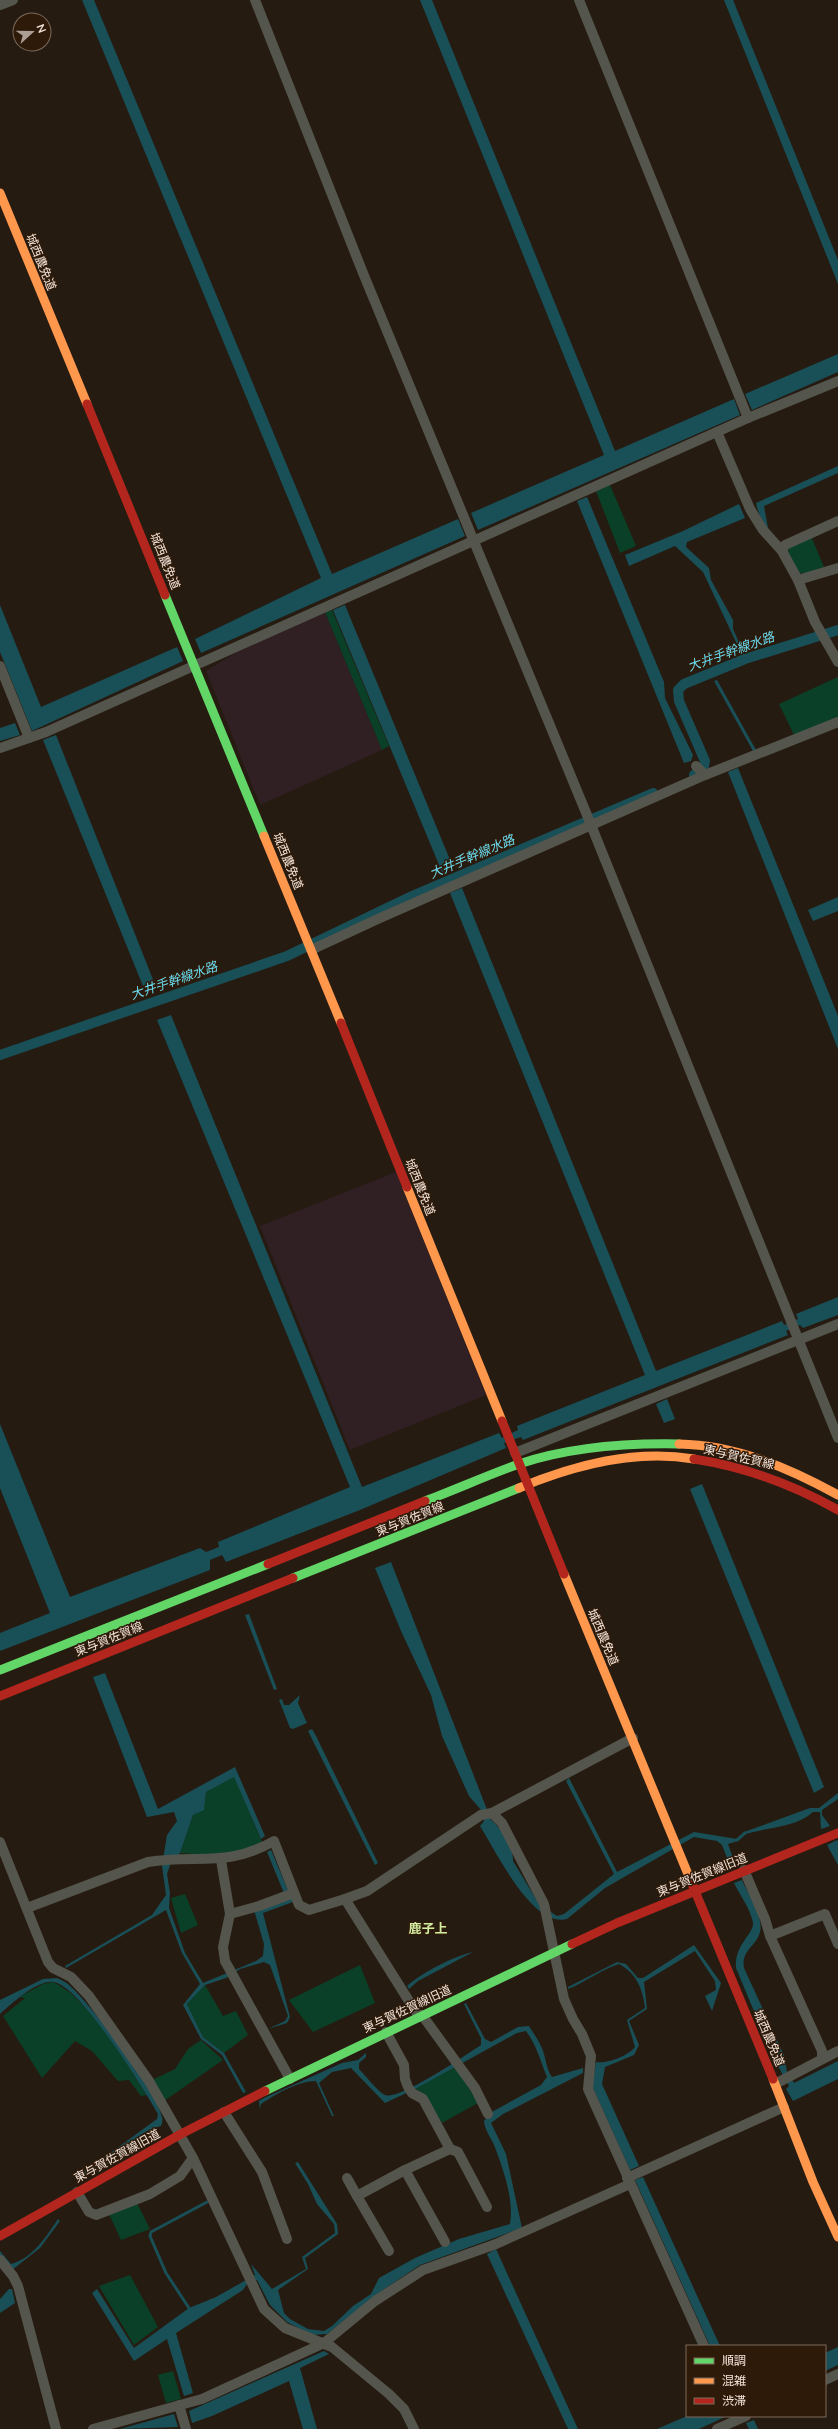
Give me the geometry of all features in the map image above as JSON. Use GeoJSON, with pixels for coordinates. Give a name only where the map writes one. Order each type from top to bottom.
{"type":"FeatureCollection","features":[{"type":"Feature","properties":{"kind":"main road","name":"城西農免道"},"geometry":{"type":"LineString","coordinates":[[0,193],[307,939],[694,1891],[783,2081],[784,2107],[813,2182],[838,2237]]}},
{"type":"Feature","properties":{"kind":"main road","name":"東与賀佐賀線"},"geometry":{"type":"LineString","coordinates":[[0,1670],[520,1464],[555,1454],[637,1442],[676,1442],[713,1447],[749,1455],[786,1468],[838,1495]]}},
{"type":"Feature","properties":{"kind":"main road","name":"東与賀佐賀線"},"geometry":{"type":"LineString","coordinates":[[0,1696],[528,1484],[590,1464],[639,1456],[678,1457],[746,1469],[780,1480],[814,1496],[838,1510]]}},
{"type":"Feature","properties":{"kind":"main road","name":"東与賀佐賀線旧道"},"geometry":{"type":"LineString","coordinates":[[0,2236],[181,2134],[290,2078],[617,1923],[838,1833]]}},
{"type":"Feature","properties":{"kind":"street"},"geometry":{"type":"LineString","coordinates":[[0,5],[13,0]]}},
{"type":"Feature","properties":{"kind":"street"},"geometry":{"type":"LineString","coordinates":[[255,0],[363,273],[587,815],[838,1438]]}},
{"type":"Feature","properties":{"kind":"street"},"geometry":{"type":"LineString","coordinates":[[579,0],[748,418]]}},
{"type":"Feature","properties":{"kind":"street"},"geometry":{"type":"LineString","coordinates":[[0,748],[29,738],[748,418],[838,381]]}},
{"type":"Feature","properties":{"kind":"street"},"geometry":{"type":"LineString","coordinates":[[717,432],[750,508],[763,530],[782,551],[798,580],[822,635],[838,662]]}},
{"type":"Feature","properties":{"kind":"street"},"geometry":{"type":"LineString","coordinates":[[782,551],[785,545],[838,521]]}},
{"type":"Feature","properties":{"kind":"street"},"geometry":{"type":"LineString","coordinates":[[798,580],[838,568]]}},
{"type":"Feature","properties":{"kind":"street"},"geometry":{"type":"LineString","coordinates":[[0,666],[29,738]]}},
{"type":"Feature","properties":{"kind":"street"},"geometry":{"type":"LineString","coordinates":[[311,950],[380,918],[705,775],[838,722]]}},
{"type":"Feature","properties":{"kind":"street"},"geometry":{"type":"LineString","coordinates":[[696,766],[705,775]]}},
{"type":"Feature","properties":{"kind":"street"},"geometry":{"type":"LineString","coordinates":[[515,1453],[838,1324]]}},
{"type":"Feature","properties":{"kind":"street"},"geometry":{"type":"LineString","coordinates":[[27,1908],[126,1869],[163,1860],[221,1860],[247,1854],[274,1841],[290,1894],[299,1905],[309,1910],[367,1891],[481,1815],[492,1813],[633,1738]]}},
{"type":"Feature","properties":{"kind":"street"},"geometry":{"type":"LineString","coordinates":[[492,1813],[502,1823],[544,1904],[553,1954],[564,1999],[582,2034],[591,2056],[588,2089],[628,2181],[704,2345]]}},
{"type":"Feature","properties":{"kind":"street"},"geometry":{"type":"LineString","coordinates":[[0,1842],[48,1962],[53,1968],[71,1977],[89,1996],[149,2080],[181,2134],[193,2158],[251,2280],[259,2302],[276,2321],[291,2331],[332,2347],[389,2394],[404,2409],[414,2429]]}},
{"type":"Feature","properties":{"kind":"street"},"geometry":{"type":"LineString","coordinates":[[221,1860],[230,1914],[223,1947],[225,1961],[290,2078]]}},
{"type":"Feature","properties":{"kind":"street"},"geometry":{"type":"LineString","coordinates":[[744,1870],[765,1919],[770,1936],[822,2051],[822,2059]]}},
{"type":"Feature","properties":{"kind":"street"},"geometry":{"type":"LineString","coordinates":[[230,1914],[290,1894]]}},
{"type":"Feature","properties":{"kind":"street"},"geometry":{"type":"LineString","coordinates":[[345,1899],[421,2016],[475,2088],[488,2114]]}},
{"type":"Feature","properties":{"kind":"street"},"geometry":{"type":"LineString","coordinates":[[770,1936],[825,1914],[838,1944]]}},
{"type":"Feature","properties":{"kind":"street"},"geometry":{"type":"LineString","coordinates":[[386,2032],[404,2065],[405,2079],[410,2090],[423,2099],[450,2149],[458,2152],[488,2207]]}},
{"type":"Feature","properties":{"kind":"street"},"geometry":{"type":"LineString","coordinates":[[783,2081],[838,2051]]}},
{"type":"Feature","properties":{"kind":"street"},"geometry":{"type":"LineString","coordinates":[[93,2429],[202,2399],[324,2343],[376,2301],[423,2270],[496,2244],[784,2107]]}},
{"type":"Feature","properties":{"kind":"street"},"geometry":{"type":"LineString","coordinates":[[224,2112],[262,2172],[287,2239]]}},
{"type":"Feature","properties":{"kind":"street"},"geometry":{"type":"LineString","coordinates":[[357,2196],[405,2170],[450,2149]]}},
{"type":"Feature","properties":{"kind":"street"},"geometry":{"type":"LineString","coordinates":[[77,2192],[89,2212],[96,2215],[150,2194],[174,2180],[180,2176],[193,2158]]}},
{"type":"Feature","properties":{"kind":"street"},"geometry":{"type":"LineString","coordinates":[[405,2170],[445,2242]]}},
{"type":"Feature","properties":{"kind":"street"},"geometry":{"type":"LineString","coordinates":[[347,2178],[389,2251]]}},
{"type":"Feature","properties":{"kind":"street"},"geometry":{"type":"LineString","coordinates":[[0,2260],[13,2276],[18,2286],[56,2429]]}},
{"type":"Feature","properties":{"kind":"street"},"geometry":{"type":"LineString","coordinates":[[826,2380],[838,2374]]}},
{"type":"Feature","properties":{"kind":"street"},"geometry":{"type":"LineString","coordinates":[[179,2405],[186,2429]]}},
{"type":"Feature","properties":{"kind":"street"},"geometry":{"type":"LineString","coordinates":[[718,2429],[741,2420]]}},
{"type":"Feature","properties":{"kind":"shaded area"},"geometry":{"type":"Polygon","coordinates":[[[325,612],[382,750],[260,805],[206,671],[237,652],[325,612]]]}},
{"type":"Feature","properties":{"kind":"shaded area"},"geometry":{"type":"Polygon","coordinates":[[[396,1172],[486,1395],[350,1450],[260,1226],[396,1172]]]}},
{"type":"Feature","properties":{"kind":"green space"},"geometry":{"type":"Polygon","coordinates":[[[610,485],[636,546],[620,553],[596,491],[610,485]]]}},
{"type":"Feature","properties":{"kind":"green space"},"geometry":{"type":"Polygon","coordinates":[[[811,536],[824,567],[805,574],[799,573],[788,552],[790,546],[811,536]]]}},
{"type":"Feature","properties":{"kind":"green space"},"geometry":{"type":"Polygon","coordinates":[[[332,610],[389,746],[382,750],[325,612],[332,610]]]}},
{"type":"Feature","properties":{"kind":"green space"},"geometry":{"type":"Polygon","coordinates":[[[838,677],[838,719],[795,737],[779,704],[838,677]]]}},
{"type":"Feature","properties":{"kind":"green space"},"geometry":{"type":"Polygon","coordinates":[[[234,1776],[263,1844],[223,1856],[180,1853],[193,1815],[204,1809],[206,1792],[234,1776]]]}},
{"type":"Feature","properties":{"kind":"green space"},"geometry":{"type":"Polygon","coordinates":[[[185,1894],[198,1925],[181,1933],[171,1898],[185,1894]]]}},
{"type":"Feature","properties":{"kind":"green space"},"geometry":{"type":"Polygon","coordinates":[[[360,1965],[375,2003],[313,2032],[289,2000],[360,1965]]]}},
{"type":"Feature","properties":{"kind":"green space"},"geometry":{"type":"Polygon","coordinates":[[[53,1982],[66,1990],[93,2016],[147,2095],[141,2096],[129,2080],[118,2081],[92,2051],[75,2041],[42,2078],[3,2016],[25,1998],[19,1997],[43,1984],[53,1982]]]}},
{"type":"Feature","properties":{"kind":"green space"},"geometry":{"type":"Polygon","coordinates":[[[205,1985],[223,2016],[236,2011],[248,2035],[224,2053],[203,2037],[187,2004],[205,1985]]]}},
{"type":"Feature","properties":{"kind":"green space"},"geometry":{"type":"Polygon","coordinates":[[[201,2040],[223,2060],[164,2101],[152,2080],[175,2069],[188,2049],[201,2040]]]}},
{"type":"Feature","properties":{"kind":"green space"},"geometry":{"type":"Polygon","coordinates":[[[454,2064],[478,2103],[442,2123],[426,2097],[415,2088],[454,2064]]]}},
{"type":"Feature","properties":{"kind":"green space"},"geometry":{"type":"Polygon","coordinates":[[[137,2203],[150,2229],[121,2240],[109,2214],[137,2203]]]}},
{"type":"Feature","properties":{"kind":"green space"},"geometry":{"type":"Polygon","coordinates":[[[130,2275],[158,2327],[134,2345],[99,2286],[130,2275]]]}},
{"type":"Feature","properties":{"kind":"green space"},"geometry":{"type":"Polygon","coordinates":[[[173,2371],[181,2399],[166,2403],[158,2375],[173,2371]]]}},
{"type":"Feature","properties":{"kind":"water"},"geometry":{"type":"Polygon","coordinates":[[[82,0],[94,0],[332,574],[458,519],[465,536],[201,653],[195,639],[321,578],[82,0]]]}},
{"type":"Feature","properties":{"kind":"water"},"geometry":{"type":"Polygon","coordinates":[[[420,0],[432,0],[615,451],[734,399],[740,415],[478,530],[471,513],[604,455],[420,0]]]}},
{"type":"Feature","properties":{"kind":"water"},"geometry":{"type":"Polygon","coordinates":[[[724,0],[733,0],[838,260],[838,284],[724,0]]]}},
{"type":"Feature","properties":{"kind":"water"},"geometry":{"type":"Polygon","coordinates":[[[838,354],[838,372],[752,410],[745,394],[838,354]]]}},
{"type":"Feature","properties":{"kind":"water"},"geometry":{"type":"Polygon","coordinates":[[[838,466],[838,473],[764,506],[768,528],[778,540],[770,532],[764,523],[759,514],[756,503],[838,466]]]}},
{"type":"Feature","properties":{"kind":"water"},"geometry":{"type":"Polygon","coordinates":[[[587,497],[664,682],[665,698],[693,755],[691,761],[684,763],[577,501],[587,497]]]}},
{"type":"Feature","properties":{"kind":"water"},"geometry":{"type":"Polygon","coordinates":[[[739,504],[745,518],[687,542],[686,547],[709,568],[711,580],[733,620],[733,629],[745,656],[743,657],[703,572],[675,546],[629,566],[625,555],[683,531],[739,504]]]}},
{"type":"Feature","properties":{"kind":"water"},"geometry":{"type":"Polygon","coordinates":[[[0,605],[41,707],[177,647],[183,661],[32,731],[0,652],[0,605]]]}},
{"type":"Feature","properties":{"kind":"water"},"geometry":{"type":"Polygon","coordinates":[[[345,605],[453,867],[442,872],[333,610],[345,605]]]}},
{"type":"Feature","properties":{"kind":"water"},"geometry":{"type":"Polygon","coordinates":[[[717,680],[756,750],[753,751],[714,681],[717,680]]]}},
{"type":"Feature","properties":{"kind":"water"},"geometry":{"type":"Polygon","coordinates":[[[15,723],[20,735],[0,741],[0,728],[15,723]]]}},
{"type":"Feature","properties":{"kind":"water"},"geometry":{"type":"Polygon","coordinates":[[[56,735],[154,982],[143,986],[43,740],[56,735]]]}},
{"type":"Feature","properties":{"kind":"water"},"geometry":{"type":"Polygon","coordinates":[[[738,768],[838,1016],[838,1049],[728,772],[738,768]]]}},
{"type":"Feature","properties":{"kind":"water"},"geometry":{"type":"Polygon","coordinates":[[[462,888],[656,1371],[782,1321],[784,1325],[798,1319],[796,1314],[838,1297],[838,1315],[803,1328],[800,1325],[786,1331],[788,1335],[523,1440],[521,1437],[504,1443],[506,1448],[360,1510],[226,1562],[222,1555],[210,1560],[210,1570],[0,1651],[0,1633],[50,1613],[0,1488],[0,1424],[70,1597],[200,1548],[206,1552],[219,1547],[218,1542],[350,1487],[157,1020],[171,1015],[362,1487],[499,1433],[502,1438],[518,1430],[517,1426],[645,1375],[450,893],[462,888]]]}},
{"type":"Feature","properties":{"kind":"water"},"geometry":{"type":"Polygon","coordinates":[[[838,897],[838,911],[813,921],[808,910],[838,897]]]}},
{"type":"Feature","properties":{"kind":"water"},"geometry":{"type":"Polygon","coordinates":[[[667,1399],[675,1419],[664,1423],[656,1404],[667,1399]]]}},
{"type":"Feature","properties":{"kind":"water"},"geometry":{"type":"Polygon","coordinates":[[[702,1484],[824,1787],[814,1793],[690,1489],[702,1484]]]}},
{"type":"Feature","properties":{"kind":"water"},"geometry":{"type":"Polygon","coordinates":[[[391,1562],[491,1820],[499,1828],[506,1839],[513,1856],[513,1861],[539,1904],[557,1916],[564,1914],[614,1874],[566,1781],[569,1778],[617,1872],[694,1832],[737,1839],[738,1841],[728,1844],[736,1866],[731,1868],[722,1845],[717,1841],[694,1837],[605,1888],[567,1919],[554,1919],[541,1912],[528,1900],[516,1885],[480,1826],[484,1821],[481,1810],[469,1796],[442,1736],[431,1695],[401,1631],[375,1568],[391,1562]]]}},
{"type":"Feature","properties":{"kind":"water"},"geometry":{"type":"Polygon","coordinates":[[[249,1614],[277,1689],[274,1690],[245,1615],[249,1614]]]}},
{"type":"Feature","properties":{"kind":"water"},"geometry":{"type":"Polygon","coordinates":[[[105,1673],[158,1809],[235,1767],[265,1836],[261,1839],[234,1777],[206,1792],[204,1810],[193,1815],[180,1853],[170,1865],[167,1874],[170,1893],[169,1908],[185,1953],[203,1983],[256,1961],[263,1956],[264,1944],[254,1910],[286,1898],[267,1852],[271,1850],[293,1902],[263,1913],[290,2017],[287,2023],[268,2029],[285,2021],[288,2016],[270,1965],[264,1962],[240,1969],[226,1978],[205,1985],[187,2004],[203,2037],[224,2053],[246,2092],[243,2093],[222,2055],[201,2039],[183,2005],[200,1984],[182,1953],[166,1910],[66,1968],[65,1966],[152,1915],[166,1895],[162,1866],[167,1835],[177,1821],[174,1812],[147,1817],[93,1677],[105,1673]]]}},
{"type":"Feature","properties":{"kind":"water"},"geometry":{"type":"Polygon","coordinates":[[[300,1695],[298,1703],[307,1723],[293,1729],[290,1728],[279,1700],[282,1699],[284,1705],[289,1705],[300,1695]]]}},
{"type":"Feature","properties":{"kind":"water"},"geometry":{"type":"Polygon","coordinates":[[[312,1729],[378,1863],[375,1865],[308,1731],[312,1729]]]}},
{"type":"Feature","properties":{"kind":"water"},"geometry":{"type":"Polygon","coordinates":[[[838,1793],[838,1799],[822,1810],[822,1815],[830,1826],[821,1829],[820,1812],[813,1812],[790,1824],[746,1834],[744,1832],[810,1808],[819,1808],[838,1793]]]}},
{"type":"Feature","properties":{"kind":"water"},"geometry":{"type":"Polygon","coordinates":[[[837,1840],[838,1842],[838,1865],[827,1845],[837,1840]]]}},
{"type":"Feature","properties":{"kind":"water"},"geometry":{"type":"Polygon","coordinates":[[[742,1880],[758,1913],[761,1926],[758,1937],[745,1957],[744,1968],[784,2055],[787,2072],[794,2083],[838,2061],[838,2079],[793,2101],[786,2089],[789,2086],[773,2057],[736,1968],[738,1953],[753,1923],[748,1908],[734,1883],[742,1880]]]}},
{"type":"Feature","properties":{"kind":"water"},"geometry":{"type":"Polygon","coordinates":[[[694,1945],[721,1983],[712,2011],[705,1996],[716,1990],[715,1981],[695,1951],[644,1982],[647,2009],[629,2021],[639,2045],[634,2055],[605,2067],[602,2084],[639,2166],[630,2170],[592,2086],[596,2062],[606,2062],[617,2059],[635,2047],[627,2020],[645,2008],[638,1982],[630,1972],[619,1964],[606,1969],[568,1989],[568,1987],[617,1962],[626,1964],[638,1978],[643,1978],[694,1945]]]}},
{"type":"Feature","properties":{"kind":"water"},"geometry":{"type":"Polygon","coordinates":[[[473,1952],[418,1981],[409,1989],[407,1986],[421,1975],[438,1966],[456,1957],[473,1952]]]}},
{"type":"Feature","properties":{"kind":"water"},"geometry":{"type":"Polygon","coordinates":[[[57,1978],[64,1981],[80,1996],[122,2049],[148,2089],[162,2118],[161,2126],[136,2138],[101,2169],[82,2178],[80,2175],[157,2119],[158,2114],[140,2083],[95,2019],[65,1988],[54,1982],[40,1984],[25,1993],[0,2014],[0,2000],[43,1979],[57,1978]]]}},
{"type":"Feature","properties":{"kind":"water"},"geometry":{"type":"Polygon","coordinates":[[[466,2003],[485,2039],[491,2042],[518,2027],[529,2026],[541,2046],[548,2071],[552,2077],[583,2068],[583,2073],[503,2114],[491,2123],[506,2154],[522,2228],[420,2265],[380,2292],[327,2334],[311,2335],[287,2322],[270,2305],[257,2280],[247,2284],[243,2290],[176,2333],[193,2393],[184,2396],[167,2339],[134,2361],[92,2293],[97,2289],[134,2348],[189,2308],[216,2297],[255,2275],[251,2264],[272,2289],[306,2269],[302,2257],[335,2233],[334,2224],[317,2204],[308,2184],[295,2163],[298,2162],[337,2224],[338,2234],[305,2258],[308,2269],[278,2290],[284,2313],[290,2319],[308,2329],[324,2331],[332,2326],[353,2306],[371,2294],[379,2278],[415,2258],[459,2239],[510,2224],[511,2205],[508,2186],[496,2150],[486,2129],[484,2121],[490,2113],[541,2085],[547,2077],[536,2048],[526,2031],[517,2033],[415,2089],[385,2103],[351,2068],[332,2072],[319,2083],[334,2116],[332,2116],[316,2081],[302,2083],[273,2096],[261,2104],[260,2109],[259,2101],[264,2098],[342,2063],[358,2060],[366,2053],[366,2057],[359,2063],[359,2069],[375,2087],[385,2095],[393,2095],[418,2084],[481,2045],[481,2038],[464,2004],[466,2003]]]}},
{"type":"Feature","properties":{"kind":"water"},"geometry":{"type":"Polygon","coordinates":[[[643,2177],[720,2345],[710,2345],[635,2180],[643,2177]]]}},
{"type":"Feature","properties":{"kind":"water"},"geometry":{"type":"Polygon","coordinates":[[[58,2219],[60,2221],[40,2248],[12,2270],[0,2255],[0,2251],[11,2264],[19,2261],[38,2246],[58,2219]]]}},
{"type":"Feature","properties":{"kind":"water"},"geometry":{"type":"Polygon","coordinates":[[[496,2249],[578,2429],[568,2429],[487,2254],[496,2249]]]}},
{"type":"Feature","properties":{"kind":"water"},"geometry":{"type":"Polygon","coordinates":[[[9,2289],[12,2289],[15,2303],[0,2313],[0,2299],[9,2289]]]}},
{"type":"Feature","properties":{"kind":"water"},"geometry":{"type":"Polygon","coordinates":[[[838,2347],[838,2365],[826,2371],[826,2353],[838,2347]]]}},
{"type":"Feature","properties":{"kind":"water"},"geometry":{"type":"Polygon","coordinates":[[[324,2351],[329,2354],[300,2368],[317,2429],[303,2429],[289,2381],[212,2416],[192,2423],[189,2411],[324,2351]]]}},
{"type":"Feature","properties":{"kind":"water"},"geometry":{"type":"Polygon","coordinates":[[[174,2414],[178,2427],[120,2429],[174,2414]]]}},
{"type":"Feature","properties":{"kind":"water"},"geometry":{"type":"Polygon","coordinates":[[[686,2416],[725,2417],[699,2429],[657,2429],[686,2416]]]}},
{"type":"Feature","properties":{"kind":"water"},"geometry":{"type":"Polygon","coordinates":[[[754,2420],[758,2429],[749,2429],[746,2423],[754,2420]]]}},
{"type":"Feature","properties":{"kind":"waterway","name":"大井手幹線水路"},"geometry":{"type":"LineString","coordinates":[[694,775],[704,766],[705,761],[679,701],[678,690],[684,684],[745,659],[838,630]]}},
{"type":"Feature","properties":{"kind":"waterway","name":"大井手幹線水路"},"geometry":{"type":"LineString","coordinates":[[0,1055],[287,956],[412,896],[653,793]]}},
{"type":"Feature","properties":{"kind":"waterway"},"geometry":{"type":"LineString","coordinates":[[737,1840],[745,1833]]}},
{"type":"Feature","properties":{"kind":"waterway"},"geometry":{"type":"LineString","coordinates":[[189,2308],[166,2273],[150,2236],[151,2232],[207,2202]]}},
{"type":"Feature","properties":{"kind":"traffic: fast"},"geometry":{"type":"LineString","coordinates":[[165,595],[264,836]]}},
{"type":"Feature","properties":{"kind":"traffic: fast"},"geometry":{"type":"LineString","coordinates":[[425,1501],[538,1458],[598,1447],[639,1444],[679,1444]]}},
{"type":"Feature","properties":{"kind":"traffic: fast"},"geometry":{"type":"LineString","coordinates":[[293,1578],[519,1488]]}},
{"type":"Feature","properties":{"kind":"traffic: fast"},"geometry":{"type":"LineString","coordinates":[[0,1670],[268,1564]]}},
{"type":"Feature","properties":{"kind":"traffic: fast"},"geometry":{"type":"LineString","coordinates":[[265,2091],[572,1944]]}},
{"type":"Feature","properties":{"kind":"traffic: slow"},"geometry":{"type":"LineString","coordinates":[[0,193],[87,404]]}},
{"type":"Feature","properties":{"kind":"traffic: slow"},"geometry":{"type":"LineString","coordinates":[[264,836],[341,1023]]}},
{"type":"Feature","properties":{"kind":"traffic: slow"},"geometry":{"type":"LineString","coordinates":[[407,1187],[502,1421]]}},
{"type":"Feature","properties":{"kind":"traffic: slow"},"geometry":{"type":"LineString","coordinates":[[679,1444],[700,1445],[741,1453],[781,1467],[838,1495]]}},
{"type":"Feature","properties":{"kind":"traffic: slow"},"geometry":{"type":"LineString","coordinates":[[519,1488],[561,1472],[605,1461],[649,1456],[672,1456],[694,1459]]}},
{"type":"Feature","properties":{"kind":"traffic: slow"},"geometry":{"type":"LineString","coordinates":[[564,1574],[690,1879]]}},
{"type":"Feature","properties":{"kind":"traffic: slow"},"geometry":{"type":"LineString","coordinates":[[773,2079],[813,2182],[838,2237]]}},
{"type":"Feature","properties":{"kind":"traffic: jam"},"geometry":{"type":"LineString","coordinates":[[87,404],[165,595]]}},
{"type":"Feature","properties":{"kind":"traffic: jam"},"geometry":{"type":"LineString","coordinates":[[341,1023],[407,1187]]}},
{"type":"Feature","properties":{"kind":"traffic: jam"},"geometry":{"type":"LineString","coordinates":[[502,1421],[564,1574]]}},
{"type":"Feature","properties":{"kind":"traffic: jam"},"geometry":{"type":"LineString","coordinates":[[694,1459],[713,1462],[768,1478],[803,1492],[838,1510]]}},
{"type":"Feature","properties":{"kind":"traffic: jam"},"geometry":{"type":"LineString","coordinates":[[268,1564],[425,1501]]}},
{"type":"Feature","properties":{"kind":"traffic: jam"},"geometry":{"type":"LineString","coordinates":[[0,1696],[293,1578]]}},
{"type":"Feature","properties":{"kind":"traffic: jam"},"geometry":{"type":"LineString","coordinates":[[572,1944],[617,1923],[838,1833]]}},
{"type":"Feature","properties":{"kind":"traffic: jam"},"geometry":{"type":"LineString","coordinates":[[690,1879],[773,2079]]}},
{"type":"Feature","properties":{"kind":"traffic: jam"},"geometry":{"type":"LineString","coordinates":[[0,2236],[181,2134],[265,2091]]}},
{"type":"Feature","properties":{"kind":"district","name":"鹿子上"},"geometry":{"type":"Point","coordinates":[428,1929]}}]}
